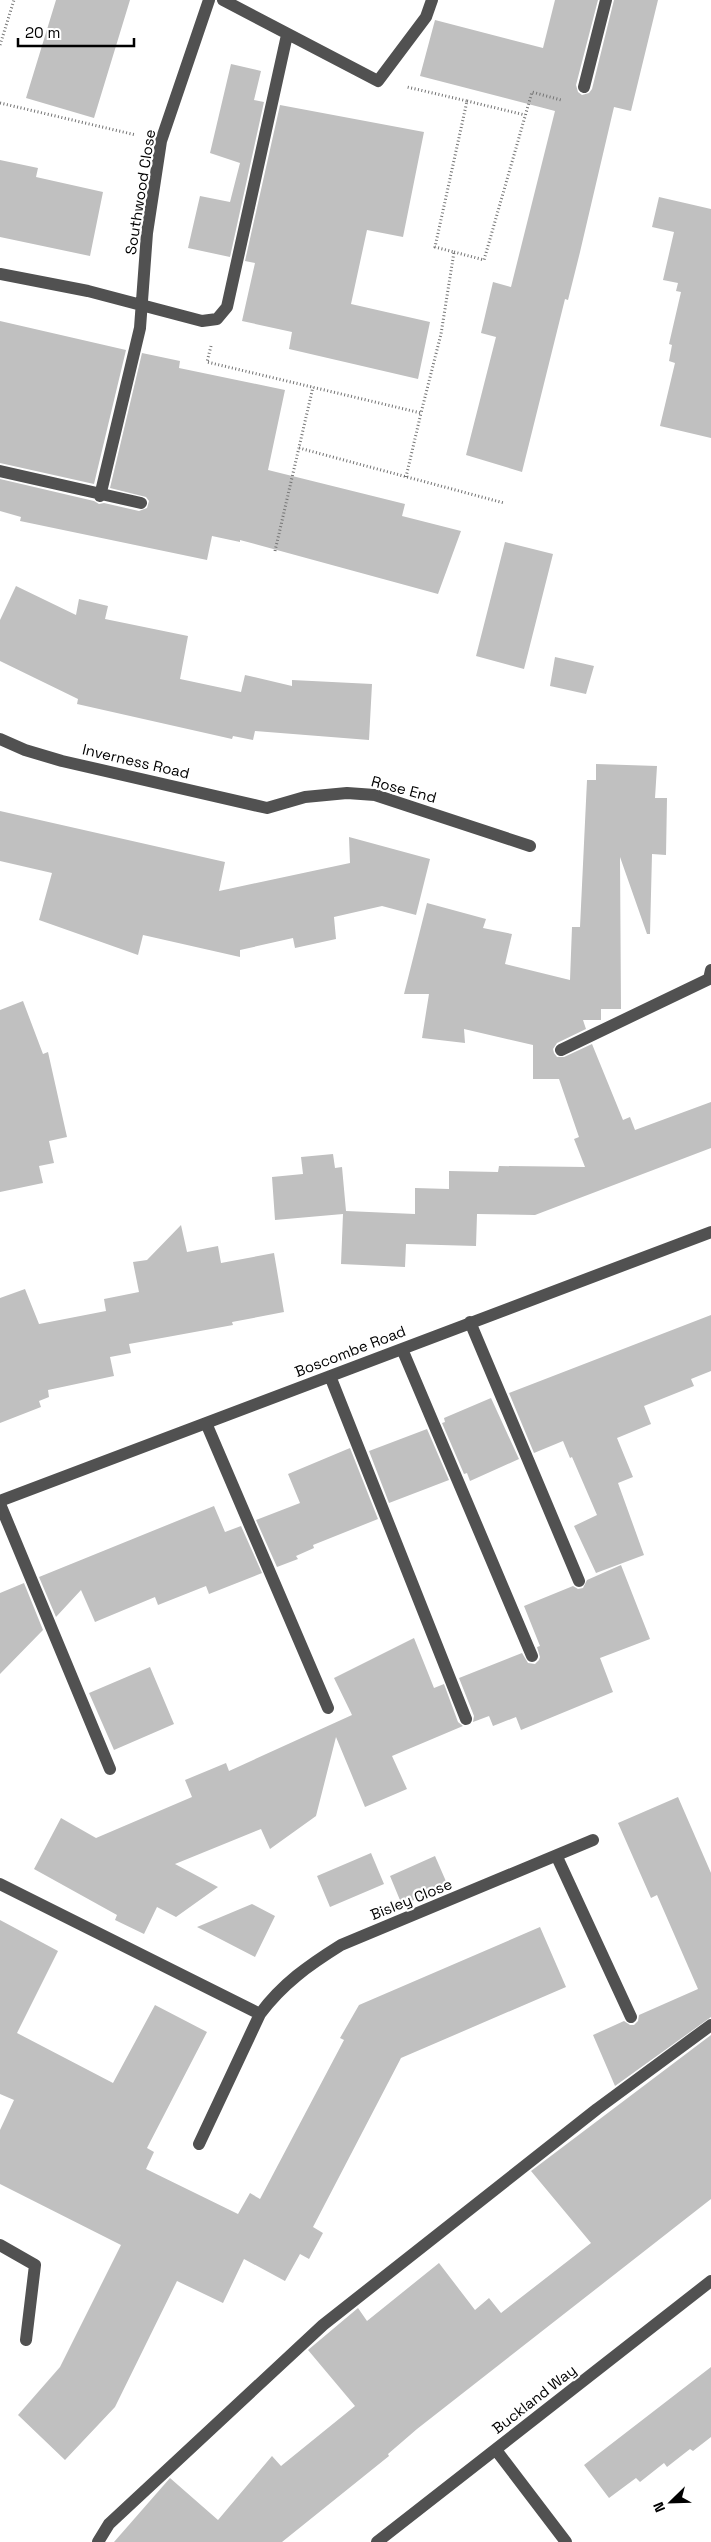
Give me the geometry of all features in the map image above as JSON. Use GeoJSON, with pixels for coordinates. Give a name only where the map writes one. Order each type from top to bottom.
{"type":"FeatureCollection","features":[{"type":"Feature","properties":{"kind":"street","name":"Southwood Close"},"geometry":{"type":"LineString","coordinates":[[100,496],[140,328],[147,233],[161,141],[209,0]]}},
{"type":"Feature","properties":{"kind":"street"},"geometry":{"type":"LineString","coordinates":[[223,0],[378,81],[426,18],[432,0]]}},
{"type":"Feature","properties":{"kind":"street"},"geometry":{"type":"LineString","coordinates":[[584,87],[606,0]]}},
{"type":"Feature","properties":{"kind":"street"},"geometry":{"type":"LineString","coordinates":[[0,274],[88,291],[202,321],[217,319],[227,307],[287,35]]}},
{"type":"Feature","properties":{"kind":"street"},"geometry":{"type":"LineString","coordinates":[[0,471],[100,496],[141,503]]}},
{"type":"Feature","properties":{"kind":"street","name":"Inverness Road"},"geometry":{"type":"LineString","coordinates":[[0,739],[25,750],[62,760],[267,808]]}},
{"type":"Feature","properties":{"kind":"street","name":"Rose End"},"geometry":{"type":"LineString","coordinates":[[267,808],[305,797],[347,793],[375,795],[530,846]]}},
{"type":"Feature","properties":{"kind":"street"},"geometry":{"type":"LineString","coordinates":[[561,1050],[709,979],[711,970]]}},
{"type":"Feature","properties":{"kind":"street","name":"Boscombe Road"},"geometry":{"type":"LineString","coordinates":[[0,1502],[711,1232]]}},
{"type":"Feature","properties":{"kind":"street"},"geometry":{"type":"LineString","coordinates":[[470,1322],[579,1581]]}},
{"type":"Feature","properties":{"kind":"street"},"geometry":{"type":"LineString","coordinates":[[402,1349],[532,1656]]}},
{"type":"Feature","properties":{"kind":"street"},"geometry":{"type":"LineString","coordinates":[[330,1376],[466,1719]]}},
{"type":"Feature","properties":{"kind":"street"},"geometry":{"type":"LineString","coordinates":[[206,1423],[328,1708]]}},
{"type":"Feature","properties":{"kind":"street"},"geometry":{"type":"LineString","coordinates":[[0,1502],[110,1769]]}},
{"type":"Feature","properties":{"kind":"street","name":"Bisley Close"},"geometry":{"type":"LineString","coordinates":[[200,2144],[260,2014],[276,1993],[304,1968],[341,1945],[557,1857],[593,1840]]}},
{"type":"Feature","properties":{"kind":"street"},"geometry":{"type":"LineString","coordinates":[[557,1857],[631,2017]]}},
{"type":"Feature","properties":{"kind":"street"},"geometry":{"type":"LineString","coordinates":[[0,1884],[260,2014]]}},
{"type":"Feature","properties":{"kind":"street"},"geometry":{"type":"LineString","coordinates":[[98,2542],[109,2524],[323,2325],[596,2109],[711,2025]]}},
{"type":"Feature","properties":{"kind":"street"},"geometry":{"type":"LineString","coordinates":[[0,2245],[35,2265],[26,2340]]}},
{"type":"Feature","properties":{"kind":"street","name":"Buckland Way"},"geometry":{"type":"LineString","coordinates":[[377,2542],[711,2281]]}},
{"type":"Feature","properties":{"kind":"street"},"geometry":{"type":"LineString","coordinates":[[496,2450],[566,2542]]}},
{"type":"Feature","properties":{"kind":"path"},"geometry":{"type":"LineString","coordinates":[[0,44],[14,0]]}},
{"type":"Feature","properties":{"kind":"path"},"geometry":{"type":"LineString","coordinates":[[378,81],[525,115]]}},
{"type":"Feature","properties":{"kind":"path"},"geometry":{"type":"LineString","coordinates":[[466,101],[435,247],[484,260],[532,92],[571,102],[584,87]]}},
{"type":"Feature","properties":{"kind":"path"},"geometry":{"type":"LineString","coordinates":[[0,103],[161,141]]}},
{"type":"Feature","properties":{"kind":"path"},"geometry":{"type":"LineString","coordinates":[[406,477],[441,334],[454,252]]}},
{"type":"Feature","properties":{"kind":"path"},"geometry":{"type":"LineString","coordinates":[[217,319],[207,362],[421,413]]}},
{"type":"Feature","properties":{"kind":"path"},"geometry":{"type":"LineString","coordinates":[[275,551],[313,387]]}},
{"type":"Feature","properties":{"kind":"path"},"geometry":{"type":"LineString","coordinates":[[299,448],[504,502]]}},
{"type":"Feature","properties":{"kind":"building"},"geometry":{"type":"Polygon","coordinates":[[[56,0],[130,0],[94,118],[26,98],[56,0]]]}},
{"type":"Feature","properties":{"kind":"building"},"geometry":{"type":"Polygon","coordinates":[[[555,0],[598,0],[576,85],[578,92],[582,95],[589,93],[592,89],[614,0],[658,0],[631,111],[614,107],[568,300],[565,299],[522,472],[466,455],[496,337],[481,333],[493,282],[511,287],[555,111],[420,76],[435,20],[543,48],[555,0]]]}},
{"type":"Feature","properties":{"kind":"building"},"geometry":{"type":"Polygon","coordinates":[[[231,64],[261,71],[254,100],[264,102],[230,257],[188,248],[200,196],[230,202],[240,163],[210,153],[231,64]]]}},
{"type":"Feature","properties":{"kind":"building"},"geometry":{"type":"Polygon","coordinates":[[[280,105],[424,132],[403,237],[367,230],[351,304],[430,322],[418,379],[289,349],[292,332],[242,321],[255,263],[245,261],[280,105]]]}},
{"type":"Feature","properties":{"kind":"building"},"geometry":{"type":"Polygon","coordinates":[[[0,160],[38,168],[36,177],[103,192],[90,256],[0,237],[0,160]]]}},
{"type":"Feature","properties":{"kind":"building"},"geometry":{"type":"Polygon","coordinates":[[[659,197],[711,209],[711,438],[660,426],[675,363],[669,361],[672,345],[669,344],[681,292],[676,291],[678,283],[663,280],[674,232],[652,227],[659,197]]]}},
{"type":"Feature","properties":{"kind":"building"},"geometry":{"type":"Polygon","coordinates":[[[0,321],[126,350],[94,484],[0,463],[0,321]]]}},
{"type":"Feature","properties":{"kind":"building"},"geometry":{"type":"Polygon","coordinates":[[[142,353],[180,361],[179,368],[285,390],[268,470],[405,504],[402,516],[461,531],[438,594],[240,540],[240,542],[212,536],[207,560],[20,521],[21,517],[0,511],[0,479],[94,501],[99,504],[104,503],[139,511],[147,508],[149,501],[146,497],[110,488],[142,353]]]}},
{"type":"Feature","properties":{"kind":"building"},"geometry":{"type":"Polygon","coordinates":[[[505,542],[553,554],[524,669],[476,656],[505,542]]]}},
{"type":"Feature","properties":{"kind":"building"},"geometry":{"type":"Polygon","coordinates":[[[16,586],[76,615],[79,599],[108,606],[105,619],[188,636],[180,679],[241,692],[245,675],[292,686],[292,680],[372,684],[369,740],[255,731],[253,740],[233,736],[232,739],[77,704],[78,699],[0,661],[0,620],[16,586]]]}},
{"type":"Feature","properties":{"kind":"building"},"geometry":{"type":"Polygon","coordinates":[[[555,657],[594,666],[586,694],[550,686],[555,657]]]}},
{"type":"Feature","properties":{"kind":"building"},"geometry":{"type":"Polygon","coordinates":[[[596,764],[657,766],[655,798],[667,798],[666,855],[652,854],[650,934],[647,934],[620,857],[621,1009],[601,1009],[601,1020],[583,1020],[586,1029],[557,1043],[553,1049],[554,1053],[557,1057],[564,1057],[592,1044],[623,1120],[630,1117],[635,1130],[711,1102],[711,1148],[535,1215],[477,1214],[476,1246],[406,1244],[405,1267],[341,1264],[343,1214],[275,1220],[272,1177],[303,1174],[301,1157],[333,1154],[335,1168],[342,1167],[346,1211],[415,1214],[415,1188],[449,1189],[449,1171],[498,1172],[499,1166],[585,1167],[574,1139],[579,1137],[559,1079],[533,1079],[533,1045],[464,1029],[465,1043],[422,1038],[429,994],[404,994],[427,903],[486,919],[483,928],[512,934],[505,964],[570,980],[572,927],[580,927],[587,780],[596,780],[596,764]]]}},
{"type":"Feature","properties":{"kind":"building"},"geometry":{"type":"Polygon","coordinates":[[[0,811],[225,862],[219,891],[350,863],[349,837],[430,859],[416,915],[382,906],[334,917],[336,939],[295,948],[293,938],[240,950],[240,957],[143,935],[138,955],[39,920],[52,873],[0,861],[0,811]]]}},
{"type":"Feature","properties":{"kind":"building"},"geometry":{"type":"Polygon","coordinates":[[[23,1001],[43,1054],[48,1052],[67,1137],[49,1141],[54,1163],[39,1166],[43,1183],[0,1192],[0,1010],[23,1001]]]}},
{"type":"Feature","properties":{"kind":"building"},"geometry":{"type":"Polygon","coordinates":[[[181,1225],[187,1252],[218,1246],[221,1263],[274,1253],[284,1312],[232,1322],[233,1325],[129,1344],[131,1353],[110,1357],[114,1376],[48,1390],[49,1397],[39,1401],[41,1407],[0,1423],[0,1298],[25,1289],[39,1324],[106,1311],[104,1299],[139,1292],[133,1262],[147,1260],[181,1225]]]}},
{"type":"Feature","properties":{"kind":"building"},"geometry":{"type":"Polygon","coordinates":[[[711,1315],[711,1371],[691,1379],[694,1386],[644,1406],[651,1424],[617,1438],[633,1477],[618,1483],[644,1555],[596,1573],[574,1526],[597,1515],[572,1457],[570,1458],[563,1441],[534,1453],[509,1393],[711,1315]]]}},
{"type":"Feature","properties":{"kind":"building"},"geometry":{"type":"Polygon","coordinates":[[[491,1398],[519,1459],[470,1481],[467,1473],[464,1474],[442,1423],[445,1422],[444,1418],[491,1398]]]}},
{"type":"Feature","properties":{"kind":"building"},"geometry":{"type":"Polygon","coordinates":[[[427,1429],[449,1480],[389,1503],[369,1451],[427,1429]]]}},
{"type":"Feature","properties":{"kind":"building"},"geometry":{"type":"Polygon","coordinates":[[[350,1448],[378,1519],[313,1545],[314,1548],[296,1556],[298,1559],[277,1567],[256,1520],[300,1503],[288,1474],[350,1448]]]}},
{"type":"Feature","properties":{"kind":"building"},"geometry":{"type":"Polygon","coordinates":[[[214,1506],[225,1532],[241,1526],[262,1573],[209,1594],[206,1586],[158,1605],[155,1597],[95,1622],[81,1590],[56,1617],[39,1577],[214,1506]]]}},
{"type":"Feature","properties":{"kind":"building"},"geometry":{"type":"Polygon","coordinates":[[[621,1565],[650,1639],[600,1658],[613,1692],[521,1730],[516,1717],[493,1726],[489,1716],[473,1722],[474,1716],[459,1678],[522,1653],[528,1663],[535,1664],[539,1660],[537,1647],[540,1646],[524,1606],[573,1586],[578,1589],[583,1588],[587,1580],[621,1565]]]}},
{"type":"Feature","properties":{"kind":"building"},"geometry":{"type":"Polygon","coordinates":[[[24,1583],[43,1630],[0,1674],[0,1593],[24,1583]]]}},
{"type":"Feature","properties":{"kind":"building"},"geometry":{"type":"Polygon","coordinates":[[[414,1638],[434,1688],[444,1684],[458,1722],[463,1726],[392,1756],[407,1789],[365,1807],[336,1737],[316,1816],[270,1849],[261,1829],[175,1864],[218,1887],[176,1917],[157,1907],[144,1934],[115,1920],[117,1915],[34,1869],[61,1818],[96,1838],[192,1797],[185,1780],[226,1763],[229,1771],[352,1715],[334,1678],[414,1638]]]}},
{"type":"Feature","properties":{"kind":"building"},"geometry":{"type":"Polygon","coordinates":[[[150,1667],[174,1724],[114,1750],[89,1693],[150,1667]]]}},
{"type":"Feature","properties":{"kind":"building"},"geometry":{"type":"Polygon","coordinates":[[[678,1797],[711,1873],[711,2017],[615,2086],[593,2035],[624,2021],[634,2025],[638,2021],[639,2015],[698,1989],[657,1895],[651,1898],[618,1823],[678,1797]]]}},
{"type":"Feature","properties":{"kind":"building"},"geometry":{"type":"Polygon","coordinates":[[[371,1853],[384,1884],[330,1907],[317,1876],[371,1853]]]}},
{"type":"Feature","properties":{"kind":"building"},"geometry":{"type":"Polygon","coordinates":[[[435,1856],[448,1886],[402,1905],[390,1876],[435,1856]]]}},
{"type":"Feature","properties":{"kind":"building"},"geometry":{"type":"Polygon","coordinates":[[[252,1904],[275,1916],[255,1957],[197,1927],[252,1904]]]}},
{"type":"Feature","properties":{"kind":"building"},"geometry":{"type":"Polygon","coordinates":[[[0,1920],[58,1951],[17,2033],[113,2083],[155,2005],[207,2032],[147,2148],[154,2152],[146,2169],[238,2214],[250,2193],[260,2199],[344,2040],[340,2038],[359,2005],[540,1927],[566,1987],[401,2058],[313,2227],[323,2233],[309,2259],[300,2254],[285,2281],[244,2259],[223,2303],[177,2281],[115,2407],[65,2460],[18,2415],[60,2367],[121,2245],[0,2184],[0,2130],[14,2100],[0,2094],[0,1920]]]}},
{"type":"Feature","properties":{"kind":"building"},"geometry":{"type":"Polygon","coordinates":[[[711,2035],[711,2199],[417,2429],[388,2454],[389,2456],[282,2542],[114,2542],[170,2478],[218,2520],[272,2456],[281,2466],[355,2406],[308,2350],[358,2308],[367,2321],[439,2263],[475,2310],[489,2298],[501,2313],[591,2243],[531,2171],[711,2035]]]}},
{"type":"Feature","properties":{"kind":"building"},"geometry":{"type":"Polygon","coordinates":[[[711,2367],[711,2437],[693,2451],[690,2449],[667,2467],[664,2463],[640,2482],[636,2478],[609,2498],[584,2465],[711,2367]]]}}]}
